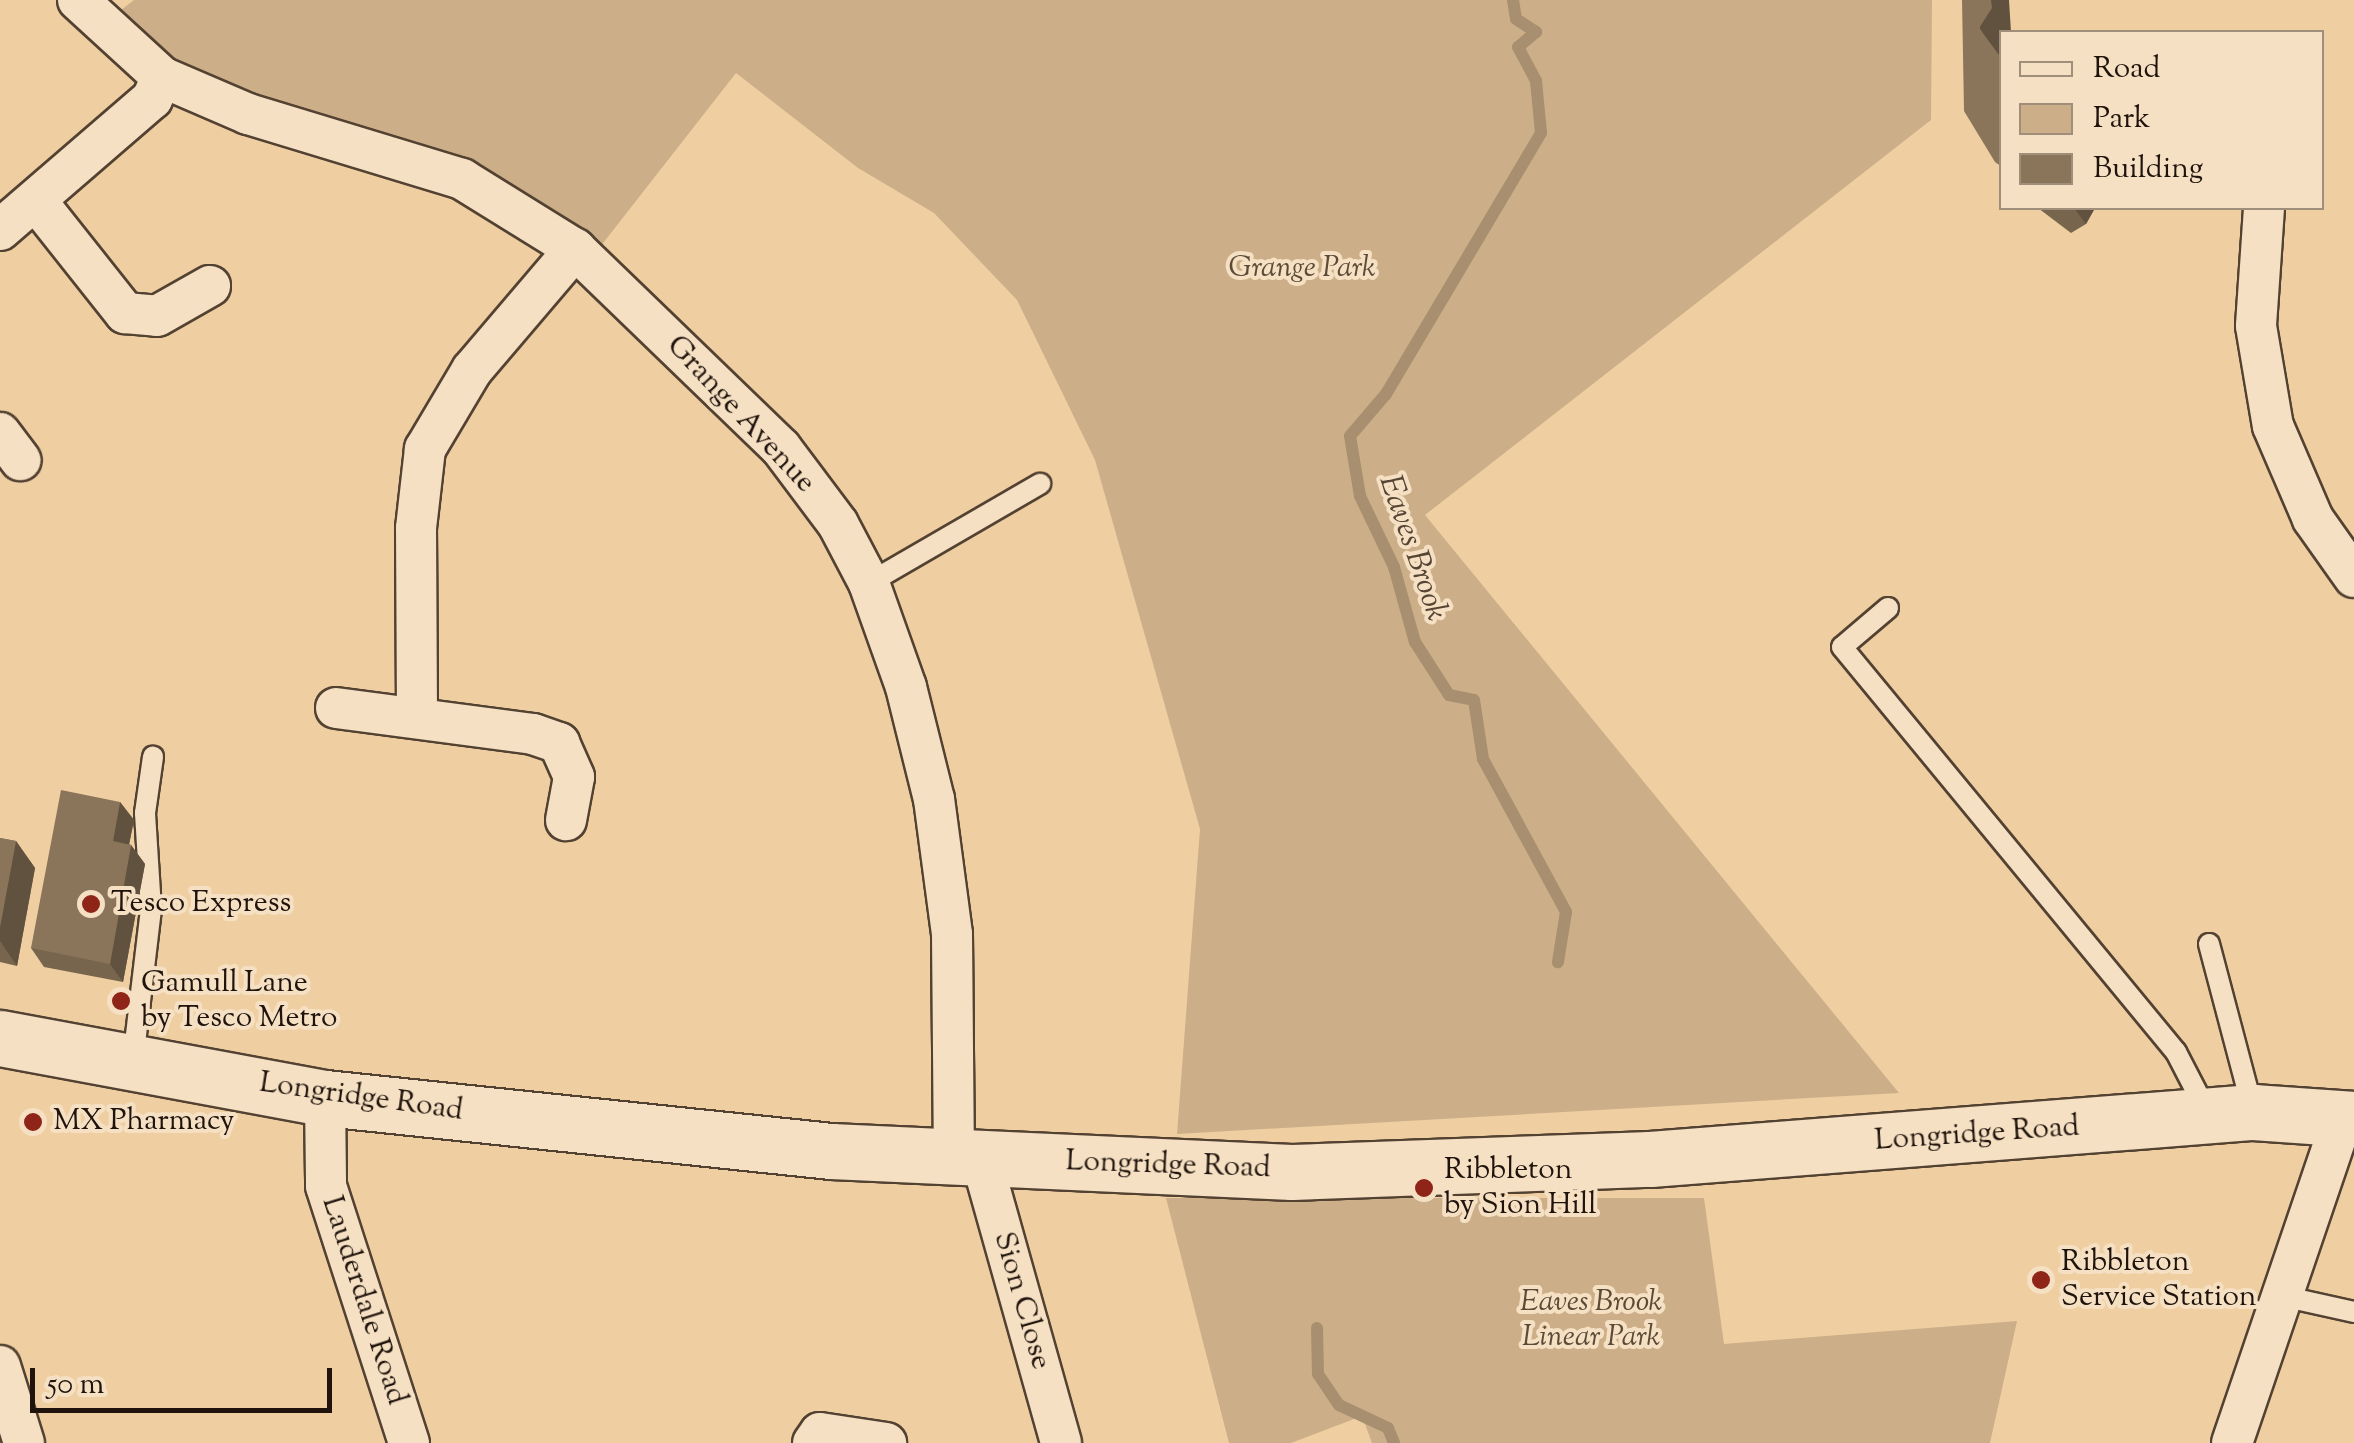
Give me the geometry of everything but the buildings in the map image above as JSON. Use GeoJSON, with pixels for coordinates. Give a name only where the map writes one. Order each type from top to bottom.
{"type":"FeatureCollection","features":[{"type":"Feature","properties":{"kind":"main road","name":"Longridge Road"},"geometry":{"type":"LineString","coordinates":[[0,1038],[325,1098],[831,1151],[1332,1170],[1650,1159],[2232,1115],[2348,1119]]}},
{"type":"Feature","properties":{"kind":"street","name":"Grange Avenue"},"geometry":{"type":"LineString","coordinates":[[78,0],[162,77],[248,114],[462,180],[574,248],[781,448],[838,524],[869,582],[906,686],[934,799],[952,934],[967,1157]]}},
{"type":"Feature","properties":{"kind":"street"},"geometry":{"type":"LineString","coordinates":[[0,230],[152,99],[162,77]]}},
{"type":"Feature","properties":{"kind":"street"},"geometry":{"type":"LineString","coordinates":[[37,202],[124,314],[158,316],[210,286]]}},
{"type":"Feature","properties":{"kind":"street"},"geometry":{"type":"LineString","coordinates":[[2264,210],[2256,326],[2273,426],[2313,519],[2354,577]]}},
{"type":"Feature","properties":{"kind":"street"},"geometry":{"type":"LineString","coordinates":[[417,716],[416,528],[425,449],[472,370],[574,248]]}},
{"type":"Feature","properties":{"kind":"street"},"geometry":{"type":"LineString","coordinates":[[336,708],[417,716],[559,743],[574,777],[566,820]]}},
{"type":"Feature","properties":{"kind":"street","name":"Lauderdale Road"},"geometry":{"type":"LineString","coordinates":[[325,1098],[326,1186],[409,1443]]}},
{"type":"Feature","properties":{"kind":"street"},"geometry":{"type":"LineString","coordinates":[[2232,1443],[2348,1119]]}},
{"type":"Feature","properties":{"kind":"street","name":"Sion Close"},"geometry":{"type":"LineString","coordinates":[[967,1157],[1060,1443]]}},
{"type":"Feature","properties":{"kind":"street"},"geometry":{"type":"LineString","coordinates":[[0,1366],[24,1443]]}},
{"type":"Feature","properties":{"kind":"street"},"geometry":{"type":"LineString","coordinates":[[813,1443],[820,1433],[886,1443]]}},
{"type":"Feature","properties":{"kind":"lane"},"geometry":{"type":"LineString","coordinates":[[869,582],[1040,484]]}},
{"type":"Feature","properties":{"kind":"lane"},"geometry":{"type":"LineString","coordinates":[[1888,608],[1842,646],[2232,1115]]}},
{"type":"Feature","properties":{"kind":"lane"},"geometry":{"type":"LineString","coordinates":[[133,1062],[151,910],[146,813],[153,757]]}},
{"type":"Feature","properties":{"kind":"lane"},"geometry":{"type":"LineString","coordinates":[[2209,944],[2232,1115]]}},
{"type":"Feature","properties":{"kind":"lane"},"geometry":{"type":"LineString","coordinates":[[2282,1296],[2354,1312]]}},
{"type":"Feature","properties":{"kind":"green space","name":"Grange Park"},"geometry":{"type":"Polygon","coordinates":[[[134,0],[1932,0],[1931,120],[1425,515],[1899,1093],[1177,1134],[1200,829],[1095,460],[1017,300],[934,213],[858,168],[736,73],[600,247],[212,88],[112,17],[134,0]]]}},
{"type":"Feature","properties":{"kind":"green space","name":"Eaves Brook Linear Park"},"geometry":{"type":"Polygon","coordinates":[[[1166,1198],[1704,1198],[1724,1344],[2017,1321],[1990,1443],[1372,1443],[1362,1416],[1291,1443],[1229,1443],[1166,1198]]]}},
{"type":"Feature","properties":{"kind":"waterway","name":"Eaves Brook"},"geometry":{"type":"LineString","coordinates":[[1513,0],[1516,19],[1536,32],[1518,47],[1536,81],[1541,133],[1386,394],[1350,436],[1360,496],[1394,567],[1415,642],[1449,695],[1474,700],[1483,759],[1566,912],[1558,962]]}},
{"type":"Feature","properties":{"kind":"waterway"},"geometry":{"type":"LineString","coordinates":[[1317,1328],[1318,1374],[1339,1405],[1388,1428],[1394,1443]]}},
{"type":"Feature","properties":{"kind":"place","name":"Tesco Express"},"geometry":{"type":"Point","coordinates":[91,904]}},
{"type":"Feature","properties":{"kind":"place","name":"Gamull Lane by Tesco Metro"},"geometry":{"type":"Point","coordinates":[121,1001]}},
{"type":"Feature","properties":{"kind":"place","name":"MX Pharmacy"},"geometry":{"type":"Point","coordinates":[33,1122]}},
{"type":"Feature","properties":{"kind":"place","name":"Ribbleton by Sion Hill"},"geometry":{"type":"Point","coordinates":[1424,1188]}},
{"type":"Feature","properties":{"kind":"place","name":"Ribbleton Service Station"},"geometry":{"type":"Point","coordinates":[2041,1280]}}]}
